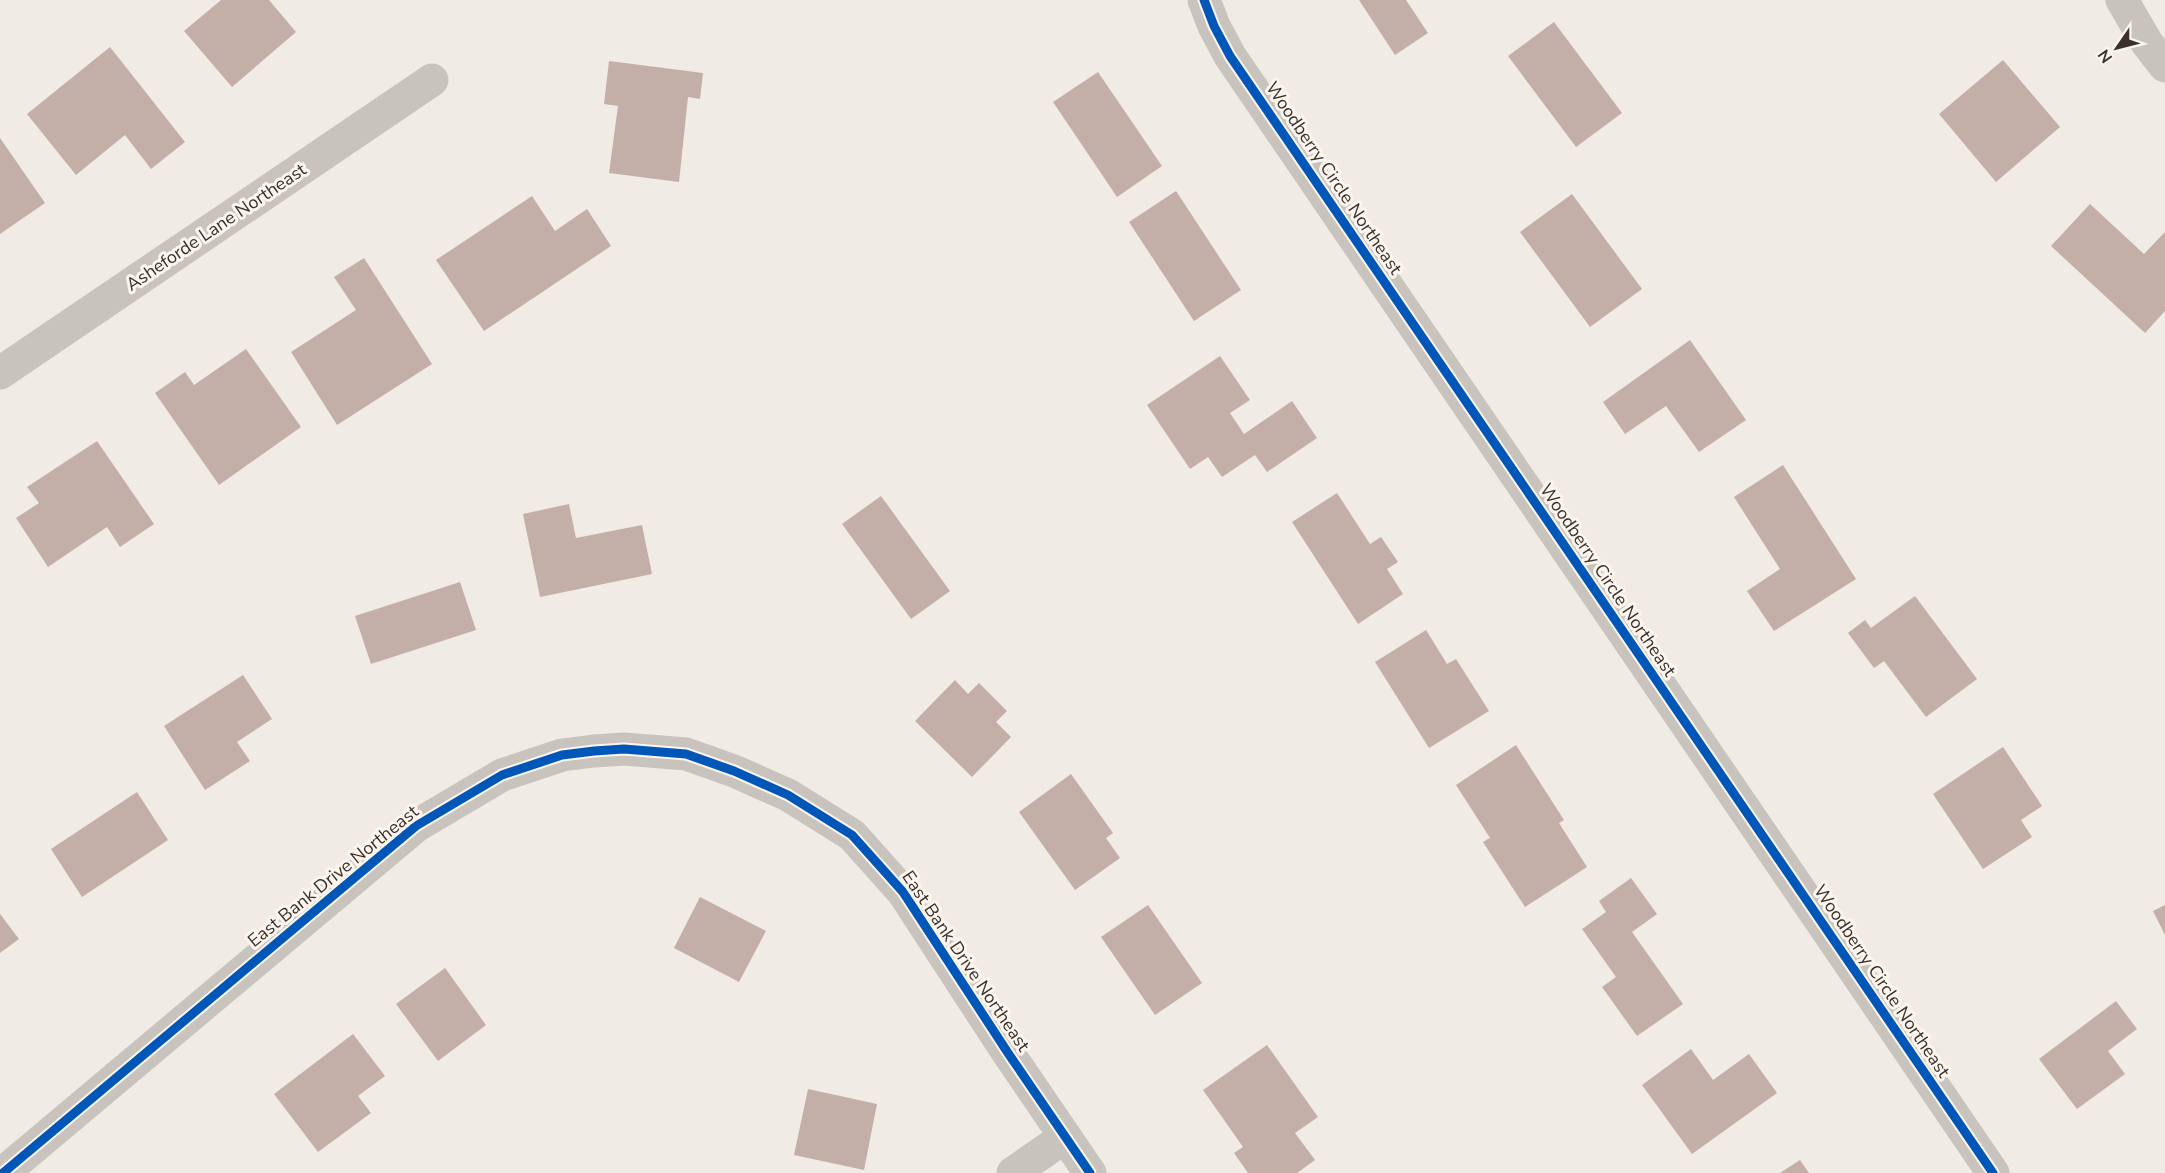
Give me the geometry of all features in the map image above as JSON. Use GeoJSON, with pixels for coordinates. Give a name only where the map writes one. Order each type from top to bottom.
{"type":"FeatureCollection","features":[{"type":"Feature","properties":{"kind":"street","name":"Woodberry Circle Northeast"},"geometry":{"type":"LineString","coordinates":[[1204,0],[1214,26],[1230,56],[1993,1173]]}},
{"type":"Feature","properties":{"kind":"street"},"geometry":{"type":"LineString","coordinates":[[2122,0],[2147,43],[2165,66]]}},
{"type":"Feature","properties":{"kind":"street","name":"Asheforde Lane Northeast"},"geometry":{"type":"LineString","coordinates":[[0,373],[432,80]]}},
{"type":"Feature","properties":{"kind":"street","name":"East Bank Drive Northeast"},"geometry":{"type":"LineString","coordinates":[[3,1173],[416,826],[502,775],[562,755],[624,749],[686,754],[734,771],[788,795],[852,835],[903,892],[1090,1173]]}},
{"type":"Feature","properties":{"kind":"street"},"geometry":{"type":"LineString","coordinates":[[1013,1173],[1065,1137]]}},
{"type":"Feature","properties":{"kind":"building"},"geometry":{"type":"Polygon","coordinates":[[[221,0],[269,0],[296,32],[232,87],[184,31],[221,0]]]}},
{"type":"Feature","properties":{"kind":"building"},"geometry":{"type":"Polygon","coordinates":[[[1359,0],[1406,0],[1428,33],[1395,55],[1359,0]]]}},
{"type":"Feature","properties":{"kind":"building"},"geometry":{"type":"Polygon","coordinates":[[[1554,22],[1622,113],[1576,147],[1508,56],[1554,22]]]}},
{"type":"Feature","properties":{"kind":"building"},"geometry":{"type":"Polygon","coordinates":[[[110,47],[185,142],[151,169],[125,135],[76,175],[27,114],[110,47]]]}},
{"type":"Feature","properties":{"kind":"building"},"geometry":{"type":"Polygon","coordinates":[[[2003,60],[2060,127],[1996,182],[1939,114],[2003,60]]]}},
{"type":"Feature","properties":{"kind":"building"},"geometry":{"type":"Polygon","coordinates":[[[609,61],[703,73],[700,99],[688,97],[679,182],[609,173],[618,106],[604,104],[609,61]]]}},
{"type":"Feature","properties":{"kind":"building"},"geometry":{"type":"Polygon","coordinates":[[[1098,72],[1162,166],[1117,197],[1053,102],[1098,72]]]}},
{"type":"Feature","properties":{"kind":"building"},"geometry":{"type":"Polygon","coordinates":[[[0,138],[45,203],[0,234],[0,138]]]}},
{"type":"Feature","properties":{"kind":"building"},"geometry":{"type":"Polygon","coordinates":[[[1176,191],[1241,290],[1194,321],[1129,222],[1176,191]]]}},
{"type":"Feature","properties":{"kind":"building"},"geometry":{"type":"Polygon","coordinates":[[[1572,194],[1642,289],[1590,327],[1520,232],[1572,194]]]}},
{"type":"Feature","properties":{"kind":"building"},"geometry":{"type":"Polygon","coordinates":[[[532,196],[555,231],[587,209],[611,246],[484,331],[436,260],[532,196]]]}},
{"type":"Feature","properties":{"kind":"building"},"geometry":{"type":"Polygon","coordinates":[[[2090,204],[2144,254],[2165,232],[2165,311],[2145,333],[2051,246],[2090,204]]]}},
{"type":"Feature","properties":{"kind":"building"},"geometry":{"type":"Polygon","coordinates":[[[364,258],[432,364],[337,425],[291,352],[356,310],[334,277],[364,258]]]}},
{"type":"Feature","properties":{"kind":"building"},"geometry":{"type":"Polygon","coordinates":[[[1690,340],[1746,420],[1699,452],[1666,406],[1625,434],[1603,402],[1690,340]]]}},
{"type":"Feature","properties":{"kind":"building"},"geometry":{"type":"Polygon","coordinates":[[[246,349],[301,427],[219,485],[155,393],[185,372],[194,385],[246,349]]]}},
{"type":"Feature","properties":{"kind":"building"},"geometry":{"type":"Polygon","coordinates":[[[1220,356],[1250,400],[1230,413],[1244,434],[1292,401],[1317,438],[1267,472],[1255,455],[1222,477],[1208,457],[1190,469],[1147,405],[1220,356]]]}},
{"type":"Feature","properties":{"kind":"building"},"geometry":{"type":"Polygon","coordinates":[[[97,441],[154,524],[120,547],[107,527],[48,567],[16,518],[39,503],[27,487],[97,441]]]}},
{"type":"Feature","properties":{"kind":"building"},"geometry":{"type":"Polygon","coordinates":[[[1783,465],[1856,579],[1774,631],[1747,591],[1780,569],[1734,497],[1783,465]]]}},
{"type":"Feature","properties":{"kind":"building"},"geometry":{"type":"Polygon","coordinates":[[[1337,493],[1370,544],[1381,537],[1398,562],[1387,569],[1403,594],[1358,624],[1292,522],[1337,493]]]}},
{"type":"Feature","properties":{"kind":"building"},"geometry":{"type":"Polygon","coordinates":[[[881,496],[950,591],[911,619],[842,524],[881,496]]]}},
{"type":"Feature","properties":{"kind":"building"},"geometry":{"type":"Polygon","coordinates":[[[569,504],[576,538],[642,525],[652,574],[540,597],[523,514],[569,504]]]}},
{"type":"Feature","properties":{"kind":"building"},"geometry":{"type":"Polygon","coordinates":[[[460,582],[476,630],[371,664],[355,616],[460,582]]]}},
{"type":"Feature","properties":{"kind":"building"},"geometry":{"type":"Polygon","coordinates":[[[1915,596],[1977,679],[1926,717],[1884,661],[1874,668],[1848,633],[1865,620],[1871,628],[1915,596]]]}},
{"type":"Feature","properties":{"kind":"building"},"geometry":{"type":"Polygon","coordinates":[[[1426,630],[1447,664],[1456,659],[1489,711],[1429,748],[1375,662],[1426,630]]]}},
{"type":"Feature","properties":{"kind":"building"},"geometry":{"type":"Polygon","coordinates":[[[243,675],[272,719],[237,742],[250,761],[205,790],[164,726],[243,675]]]}},
{"type":"Feature","properties":{"kind":"building"},"geometry":{"type":"Polygon","coordinates":[[[955,680],[968,694],[979,683],[1007,711],[996,722],[1011,737],[972,777],[915,721],[955,680]]]}},
{"type":"Feature","properties":{"kind":"building"},"geometry":{"type":"Polygon","coordinates":[[[1516,745],[1564,820],[1559,823],[1587,867],[1525,907],[1483,842],[1490,838],[1456,785],[1516,745]]]}},
{"type":"Feature","properties":{"kind":"building"},"geometry":{"type":"Polygon","coordinates":[[[2003,747],[2042,806],[2021,820],[2032,837],[1983,869],[1933,794],[2003,747]]]}},
{"type":"Feature","properties":{"kind":"building"},"geometry":{"type":"Polygon","coordinates":[[[1071,774],[1113,833],[1106,838],[1120,858],[1075,890],[1019,812],[1071,774]]]}},
{"type":"Feature","properties":{"kind":"building"},"geometry":{"type":"Polygon","coordinates":[[[137,792],[168,840],[82,897],[51,849],[137,792]]]}},
{"type":"Feature","properties":{"kind":"building"},"geometry":{"type":"Polygon","coordinates":[[[1631,878],[1657,914],[1632,932],[1683,1004],[1637,1036],[1602,987],[1616,977],[1582,929],[1606,912],[1599,901],[1631,878]]]}},
{"type":"Feature","properties":{"kind":"building"},"geometry":{"type":"Polygon","coordinates":[[[700,897],[766,931],[739,982],[674,948],[700,897]]]}},
{"type":"Feature","properties":{"kind":"building"},"geometry":{"type":"Polygon","coordinates":[[[1148,905],[1202,983],[1155,1015],[1101,937],[1148,905]]]}},
{"type":"Feature","properties":{"kind":"building"},"geometry":{"type":"Polygon","coordinates":[[[2165,905],[2165,935],[2153,911],[2165,905]]]}},
{"type":"Feature","properties":{"kind":"building"},"geometry":{"type":"Polygon","coordinates":[[[0,914],[19,939],[0,953],[0,914]]]}},
{"type":"Feature","properties":{"kind":"building"},"geometry":{"type":"Polygon","coordinates":[[[445,968],[486,1025],[438,1061],[396,1004],[445,968]]]}},
{"type":"Feature","properties":{"kind":"building"},"geometry":{"type":"Polygon","coordinates":[[[2116,1001],[2137,1029],[2108,1051],[2125,1074],[2077,1109],[2039,1059],[2116,1001]]]}},
{"type":"Feature","properties":{"kind":"building"},"geometry":{"type":"Polygon","coordinates":[[[353,1034],[385,1076],[358,1096],[371,1113],[318,1152],[274,1094],[353,1034]]]}},
{"type":"Feature","properties":{"kind":"building"},"geometry":{"type":"Polygon","coordinates":[[[1267,1045],[1318,1117],[1295,1133],[1315,1160],[1297,1173],[1248,1173],[1234,1153],[1243,1147],[1203,1090],[1267,1045]]]}},
{"type":"Feature","properties":{"kind":"building"},"geometry":{"type":"Polygon","coordinates":[[[1691,1049],[1713,1080],[1749,1054],[1777,1093],[1692,1154],[1642,1085],[1691,1049]]]}},
{"type":"Feature","properties":{"kind":"building"},"geometry":{"type":"Polygon","coordinates":[[[808,1089],[877,1104],[864,1170],[794,1155],[808,1089]]]}},
{"type":"Feature","properties":{"kind":"building"},"geometry":{"type":"Polygon","coordinates":[[[1800,1160],[1809,1173],[1780,1173],[1800,1160]]]}},
{"type":"Feature","properties":{"kind":"cycle path"},"geometry":{"type":"LineString","coordinates":[[1204,0],[1214,26],[1230,56],[1993,1173]]}},
{"type":"Feature","properties":{"kind":"cycle path"},"geometry":{"type":"LineString","coordinates":[[3,1173],[416,826],[502,775],[562,755],[624,749],[686,754],[734,771],[788,795],[852,835],[903,892],[1090,1173]]}}]}
